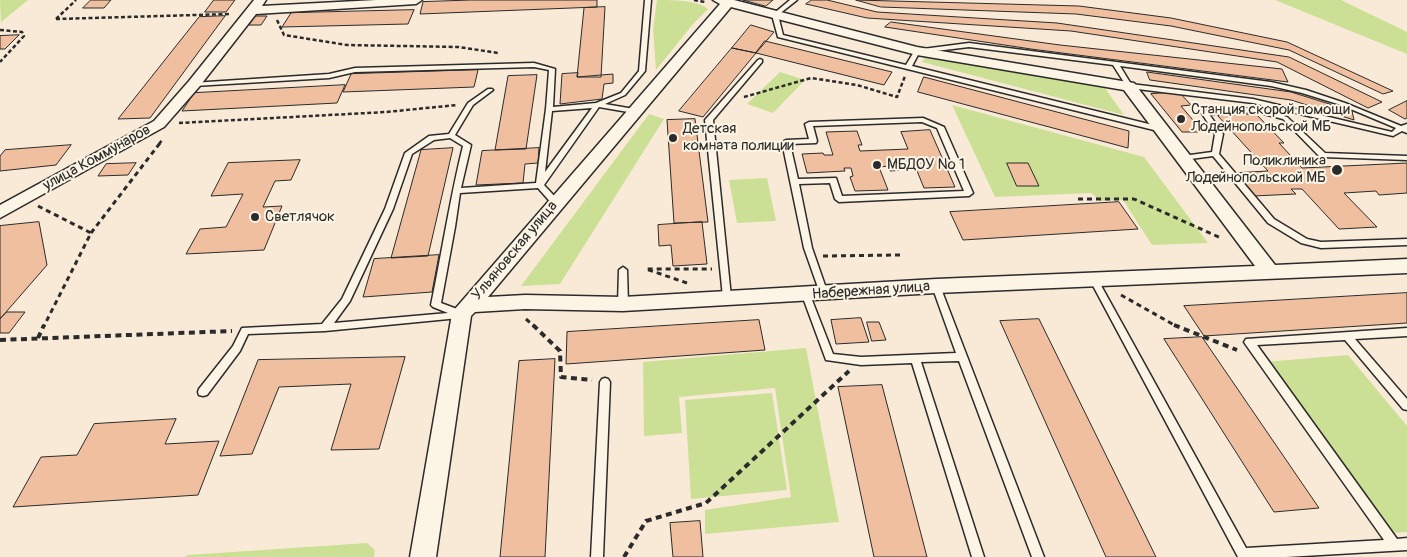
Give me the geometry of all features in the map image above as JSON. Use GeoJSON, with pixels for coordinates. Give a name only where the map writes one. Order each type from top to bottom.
{"type":"FeatureCollection","features":[{"type":"Feature","properties":{"kind":"street"},"geometry":{"type":"LineString","coordinates":[[255,8],[373,4],[416,0]]}},
{"type":"Feature","properties":{"kind":"street"},"geometry":{"type":"LineString","coordinates":[[724,1],[917,51],[1129,86],[1254,252],[1272,273]]}},
{"type":"Feature","properties":{"kind":"street","name":"Ульяновская улица"},"geometry":{"type":"LineString","coordinates":[[423,557],[466,310],[724,1]]}},
{"type":"Feature","properties":{"kind":"street","name":"улица Коммунаров"},"geometry":{"type":"LineString","coordinates":[[0,212],[159,124],[255,8]]}},
{"type":"Feature","properties":{"kind":"street","name":"Набережная улица"},"geometry":{"type":"LineString","coordinates":[[466,310],[525,302],[623,304],[936,286],[1407,266]]}},
{"type":"Feature","properties":{"kind":"lane"},"geometry":{"type":"LineString","coordinates":[[540,185],[597,105],[623,94],[642,70],[648,0]]}},
{"type":"Feature","properties":{"kind":"lane"},"geometry":{"type":"LineString","coordinates":[[794,0],[775,15],[780,36],[1162,130]]}},
{"type":"Feature","properties":{"kind":"lane"},"geometry":{"type":"LineString","coordinates":[[908,67],[917,51],[969,45],[1271,84],[1304,91],[1405,128]]}},
{"type":"Feature","properties":{"kind":"lane"},"geometry":{"type":"LineString","coordinates":[[728,297],[709,120],[760,61]]}},
{"type":"Feature","properties":{"kind":"lane"},"geometry":{"type":"LineString","coordinates":[[1115,63],[1129,86],[1253,100],[1393,134],[1405,128]]}},
{"type":"Feature","properties":{"kind":"lane"},"geometry":{"type":"LineString","coordinates":[[194,84],[329,76],[355,70],[534,65],[552,69],[540,185],[556,203]]}},
{"type":"Feature","properties":{"kind":"lane"},"geometry":{"type":"LineString","coordinates":[[451,136],[470,104],[490,90]]}},
{"type":"Feature","properties":{"kind":"lane"},"geometry":{"type":"LineString","coordinates":[[549,108],[597,105],[634,111]]}},
{"type":"Feature","properties":{"kind":"lane"},"geometry":{"type":"LineString","coordinates":[[1215,154],[1220,134],[1204,112],[1256,110],[1285,118],[1323,155],[1407,158]]}},
{"type":"Feature","properties":{"kind":"lane"},"geometry":{"type":"LineString","coordinates":[[794,182],[833,180],[839,199],[970,193],[940,127],[922,120],[809,124],[813,141],[786,142],[794,182],[810,256],[815,294],[829,357],[861,361],[962,357]]}},
{"type":"Feature","properties":{"kind":"lane"},"geometry":{"type":"LineString","coordinates":[[325,326],[346,301],[389,209],[409,153],[432,138],[451,136],[467,145],[456,191],[436,305],[466,310]]}},
{"type":"Feature","properties":{"kind":"lane"},"geometry":{"type":"LineString","coordinates":[[1183,158],[1215,154]]}},
{"type":"Feature","properties":{"kind":"lane"},"geometry":{"type":"LineString","coordinates":[[1215,154],[1271,221],[1304,241],[1321,245],[1407,242]]}},
{"type":"Feature","properties":{"kind":"lane"},"geometry":{"type":"LineString","coordinates":[[456,191],[540,185]]}},
{"type":"Feature","properties":{"kind":"lane"},"geometry":{"type":"LineString","coordinates":[[623,270],[623,304]]}},
{"type":"Feature","properties":{"kind":"lane"},"geometry":{"type":"LineString","coordinates":[[1094,280],[1243,554],[1407,544]]}},
{"type":"Feature","properties":{"kind":"lane"},"geometry":{"type":"LineString","coordinates":[[936,286],[1038,557]]}},
{"type":"Feature","properties":{"kind":"lane"},"geometry":{"type":"LineString","coordinates":[[203,392],[236,348],[245,331],[325,326],[466,310]]}},
{"type":"Feature","properties":{"kind":"lane"},"geometry":{"type":"LineString","coordinates":[[1393,544],[1249,342],[1407,332]]}},
{"type":"Feature","properties":{"kind":"lane"},"geometry":{"type":"LineString","coordinates":[[1347,336],[1407,406]]}},
{"type":"Feature","properties":{"kind":"lane"},"geometry":{"type":"LineString","coordinates":[[915,358],[978,557]]}},
{"type":"Feature","properties":{"kind":"lane"},"geometry":{"type":"LineString","coordinates":[[597,557],[605,382]]}},
{"type":"Feature","properties":{"kind":"path"},"geometry":{"type":"LineString","coordinates":[[76,0],[56,19],[255,8],[274,12],[284,35],[347,45],[458,47],[501,54]]}},
{"type":"Feature","properties":{"kind":"path"},"geometry":{"type":"LineString","coordinates":[[0,30],[22,32],[24,36],[0,62]]}},
{"type":"Feature","properties":{"kind":"path"},"geometry":{"type":"LineString","coordinates":[[725,103],[811,78],[857,85],[897,96],[908,67]]}},
{"type":"Feature","properties":{"kind":"path"},"geometry":{"type":"LineString","coordinates":[[38,338],[91,233],[164,137],[159,124],[386,112],[470,104]]}},
{"type":"Feature","properties":{"kind":"path"},"geometry":{"type":"LineString","coordinates":[[1078,200],[1134,198],[1254,252]]}},
{"type":"Feature","properties":{"kind":"path"},"geometry":{"type":"LineString","coordinates":[[24,199],[91,233]]}},
{"type":"Feature","properties":{"kind":"path"},"geometry":{"type":"LineString","coordinates":[[810,256],[900,255]]}},
{"type":"Feature","properties":{"kind":"path"},"geometry":{"type":"LineString","coordinates":[[691,285],[646,269],[725,268]]}},
{"type":"Feature","properties":{"kind":"path"},"geometry":{"type":"LineString","coordinates":[[1094,280],[1179,328],[1261,358]]}},
{"type":"Feature","properties":{"kind":"path"},"geometry":{"type":"LineString","coordinates":[[521,314],[560,351],[561,377],[605,382]]}},
{"type":"Feature","properties":{"kind":"path"},"geometry":{"type":"LineString","coordinates":[[0,340],[245,331]]}},
{"type":"Feature","properties":{"kind":"path"},"geometry":{"type":"LineString","coordinates":[[624,557],[646,521],[706,503],[861,361]]}},
{"type":"Feature","properties":{"kind":"green space"},"geometry":{"type":"Polygon","coordinates":[[[0,0],[28,0],[1,22],[0,0]]]}},
{"type":"Feature","properties":{"kind":"green space"},"geometry":{"type":"Polygon","coordinates":[[[657,0],[691,2],[708,9],[693,24],[656,70],[653,29],[657,0]]]}},
{"type":"Feature","properties":{"kind":"green space"},"geometry":{"type":"Polygon","coordinates":[[[1275,0],[1341,0],[1407,32],[1407,54],[1275,0]]]}},
{"type":"Feature","properties":{"kind":"green space"},"geometry":{"type":"Polygon","coordinates":[[[926,56],[1105,88],[1124,115],[922,62],[926,56]]]}},
{"type":"Feature","properties":{"kind":"green space"},"geometry":{"type":"Polygon","coordinates":[[[780,72],[805,80],[773,113],[747,104],[780,72]]]}},
{"type":"Feature","properties":{"kind":"green space"},"geometry":{"type":"Polygon","coordinates":[[[952,105],[1144,157],[1208,243],[1152,245],[1123,200],[1100,201],[1091,193],[995,197],[952,105]]]}},
{"type":"Feature","properties":{"kind":"green space"},"geometry":{"type":"Polygon","coordinates":[[[649,114],[664,119],[560,284],[521,286],[649,114]]]}},
{"type":"Feature","properties":{"kind":"green space"},"geometry":{"type":"Polygon","coordinates":[[[767,178],[776,221],[737,223],[729,180],[767,178]]]}},
{"type":"Feature","properties":{"kind":"green space"},"geometry":{"type":"Polygon","coordinates":[[[806,348],[839,522],[705,534],[705,510],[791,497],[775,388],[679,397],[682,433],[644,436],[643,362],[806,348]]]}},
{"type":"Feature","properties":{"kind":"green space"},"geometry":{"type":"Polygon","coordinates":[[[1348,355],[1407,426],[1407,532],[1390,533],[1265,362],[1348,355]]]}},
{"type":"Feature","properties":{"kind":"green space"},"geometry":{"type":"Polygon","coordinates":[[[772,393],[787,490],[691,499],[685,400],[772,393]]]}},
{"type":"Feature","properties":{"kind":"green space"},"geometry":{"type":"Polygon","coordinates":[[[367,543],[375,550],[374,557],[185,557],[188,555],[367,543]]]}},
{"type":"Feature","properties":{"kind":"building"},"geometry":{"type":"Polygon","coordinates":[[[91,0],[111,0],[104,8],[83,8],[91,0]]]}},
{"type":"Feature","properties":{"kind":"building"},"geometry":{"type":"Polygon","coordinates":[[[214,0],[235,0],[226,12],[205,12],[214,0]]]}},
{"type":"Feature","properties":{"kind":"building"},"geometry":{"type":"Polygon","coordinates":[[[597,0],[597,7],[420,14],[423,2],[597,0]]]}},
{"type":"Feature","properties":{"kind":"building"},"geometry":{"type":"Polygon","coordinates":[[[743,0],[773,0],[766,6],[743,0]]]}},
{"type":"Feature","properties":{"kind":"building"},"geometry":{"type":"Polygon","coordinates":[[[812,0],[827,0],[877,12],[1057,23],[1289,57],[1382,102],[1368,108],[1277,62],[1071,31],[867,18],[806,4],[812,0]]]}},
{"type":"Feature","properties":{"kind":"building"},"geometry":{"type":"Polygon","coordinates":[[[856,0],[1079,6],[1171,18],[1287,42],[1393,91],[1383,94],[1289,50],[1171,26],[1076,14],[881,7],[856,0]]]}},
{"type":"Feature","properties":{"kind":"building"},"geometry":{"type":"Polygon","coordinates":[[[605,7],[601,77],[577,77],[584,8],[605,7]]]}},
{"type":"Feature","properties":{"kind":"building"},"geometry":{"type":"Polygon","coordinates":[[[414,10],[408,24],[282,27],[291,13],[414,10]]]}},
{"type":"Feature","properties":{"kind":"building"},"geometry":{"type":"Polygon","coordinates":[[[225,16],[150,118],[118,119],[199,17],[225,16]]]}},
{"type":"Feature","properties":{"kind":"building"},"geometry":{"type":"Polygon","coordinates":[[[255,16],[267,16],[261,25],[249,25],[255,16]]]}},
{"type":"Feature","properties":{"kind":"building"},"geometry":{"type":"Polygon","coordinates":[[[891,22],[1060,45],[1282,69],[1288,82],[1031,49],[885,27],[891,22]]]}},
{"type":"Feature","properties":{"kind":"building"},"geometry":{"type":"Polygon","coordinates":[[[751,25],[774,32],[756,53],[732,48],[751,25]]]}},
{"type":"Feature","properties":{"kind":"building"},"geometry":{"type":"Polygon","coordinates":[[[19,35],[5,49],[0,49],[0,36],[19,35]]]}},
{"type":"Feature","properties":{"kind":"building"},"geometry":{"type":"Polygon","coordinates":[[[765,41],[892,72],[884,85],[756,53],[765,41]]]}},
{"type":"Feature","properties":{"kind":"building"},"geometry":{"type":"Polygon","coordinates":[[[732,48],[756,53],[703,117],[679,111],[732,48]]]}},
{"type":"Feature","properties":{"kind":"building"},"geometry":{"type":"Polygon","coordinates":[[[478,70],[474,87],[343,92],[351,74],[478,70]]]}},
{"type":"Feature","properties":{"kind":"building"},"geometry":{"type":"Polygon","coordinates":[[[1147,72],[1291,92],[1352,111],[1354,120],[1291,100],[1150,80],[1147,72]]]}},
{"type":"Feature","properties":{"kind":"building"},"geometry":{"type":"Polygon","coordinates":[[[578,73],[577,77],[613,74],[613,83],[604,84],[602,99],[560,104],[562,74],[578,73]]]}},
{"type":"Feature","properties":{"kind":"building"},"geometry":{"type":"Polygon","coordinates":[[[537,75],[526,149],[495,150],[508,76],[537,75]]]}},
{"type":"Feature","properties":{"kind":"building"},"geometry":{"type":"Polygon","coordinates":[[[924,77],[1129,131],[1128,148],[918,92],[924,77]]]}},
{"type":"Feature","properties":{"kind":"building"},"geometry":{"type":"Polygon","coordinates":[[[345,85],[337,103],[182,111],[194,93],[345,85]]]}},
{"type":"Feature","properties":{"kind":"building","name":"Станция скорой помощи Лодейнопольской МБ"},"geometry":{"type":"Polygon","coordinates":[[[1179,92],[1191,105],[1181,106],[1203,132],[1182,132],[1151,94],[1179,92]]]}},
{"type":"Feature","properties":{"kind":"building"},"geometry":{"type":"Polygon","coordinates":[[[1407,101],[1407,118],[1405,119],[1389,110],[1407,101]]]}},
{"type":"Feature","properties":{"kind":"building","name":"Поликлиника Лодейнопольской МБ"},"geometry":{"type":"Polygon","coordinates":[[[1256,114],[1284,143],[1279,143],[1302,168],[1407,163],[1407,193],[1379,195],[1376,191],[1344,193],[1377,227],[1339,229],[1302,189],[1291,189],[1296,194],[1253,196],[1233,173],[1268,171],[1218,116],[1256,114]]]}},
{"type":"Feature","properties":{"kind":"building"},"geometry":{"type":"Polygon","coordinates":[[[695,119],[708,222],[674,223],[667,120],[695,119]]]}},
{"type":"Feature","properties":{"kind":"building"},"geometry":{"type":"Polygon","coordinates":[[[930,130],[955,187],[924,188],[915,166],[904,167],[905,170],[890,171],[889,166],[879,167],[888,190],[855,191],[850,177],[853,176],[851,168],[844,168],[845,171],[807,173],[802,154],[823,153],[824,155],[833,155],[826,132],[857,131],[862,145],[858,145],[860,151],[908,149],[901,132],[930,130]]]}},
{"type":"Feature","properties":{"kind":"building"},"geometry":{"type":"Polygon","coordinates":[[[71,145],[56,165],[0,171],[0,156],[5,150],[71,145]]]}},
{"type":"Feature","properties":{"kind":"building"},"geometry":{"type":"Polygon","coordinates":[[[453,148],[428,256],[391,258],[421,150],[453,148]]]}},
{"type":"Feature","properties":{"kind":"building"},"geometry":{"type":"Polygon","coordinates":[[[539,148],[538,163],[525,164],[523,183],[476,185],[482,151],[539,148]]]}},
{"type":"Feature","properties":{"kind":"building","name":"Светлячок"},"geometry":{"type":"Polygon","coordinates":[[[300,160],[291,180],[275,181],[263,207],[282,206],[264,250],[186,254],[200,229],[226,227],[243,194],[211,196],[228,163],[300,160]]]}},
{"type":"Feature","properties":{"kind":"building"},"geometry":{"type":"Polygon","coordinates":[[[136,163],[128,175],[98,176],[106,164],[136,163]]]}},
{"type":"Feature","properties":{"kind":"building"},"geometry":{"type":"Polygon","coordinates":[[[1007,163],[1028,163],[1039,186],[1017,186],[1007,163]]]}},
{"type":"Feature","properties":{"kind":"building"},"geometry":{"type":"Polygon","coordinates":[[[1119,202],[1138,229],[963,240],[950,212],[1119,202]]]}},
{"type":"Feature","properties":{"kind":"building"},"geometry":{"type":"Polygon","coordinates":[[[39,222],[47,265],[0,319],[0,226],[39,222]]]}},
{"type":"Feature","properties":{"kind":"building"},"geometry":{"type":"Polygon","coordinates":[[[702,222],[707,264],[673,266],[671,245],[659,246],[658,225],[702,222]]]}},
{"type":"Feature","properties":{"kind":"building"},"geometry":{"type":"Polygon","coordinates":[[[439,255],[432,292],[363,297],[374,259],[439,255]]]}},
{"type":"Feature","properties":{"kind":"building"},"geometry":{"type":"Polygon","coordinates":[[[1407,293],[1407,323],[1204,336],[1184,306],[1407,293]]]}},
{"type":"Feature","properties":{"kind":"building"},"geometry":{"type":"Polygon","coordinates":[[[7,312],[25,312],[9,333],[0,333],[0,319],[7,312]]]}},
{"type":"Feature","properties":{"kind":"building"},"geometry":{"type":"Polygon","coordinates":[[[861,318],[869,342],[836,344],[831,320],[861,318]]]}},
{"type":"Feature","properties":{"kind":"building"},"geometry":{"type":"Polygon","coordinates":[[[1039,319],[1156,557],[1106,557],[1000,321],[1039,319]]]}},
{"type":"Feature","properties":{"kind":"building"},"geometry":{"type":"Polygon","coordinates":[[[759,320],[765,350],[566,364],[567,332],[759,320]]]}},
{"type":"Feature","properties":{"kind":"building"},"geometry":{"type":"Polygon","coordinates":[[[867,322],[879,322],[886,340],[872,341],[867,322]]]}},
{"type":"Feature","properties":{"kind":"building"},"geometry":{"type":"Polygon","coordinates":[[[1202,337],[1319,508],[1274,512],[1164,339],[1202,337]]]}},
{"type":"Feature","properties":{"kind":"building"},"geometry":{"type":"Polygon","coordinates":[[[405,357],[379,449],[331,450],[351,384],[279,387],[252,454],[220,456],[258,360],[405,357]]]}},
{"type":"Feature","properties":{"kind":"building"},"geometry":{"type":"Polygon","coordinates":[[[555,359],[545,557],[500,557],[519,361],[555,359]]]}},
{"type":"Feature","properties":{"kind":"building"},"geometry":{"type":"Polygon","coordinates":[[[882,385],[927,557],[874,557],[838,387],[882,385]]]}},
{"type":"Feature","properties":{"kind":"building"},"geometry":{"type":"Polygon","coordinates":[[[176,419],[165,444],[219,441],[198,495],[13,507],[41,457],[77,455],[94,424],[176,419]]]}},
{"type":"Feature","properties":{"kind":"building"},"geometry":{"type":"Polygon","coordinates":[[[700,521],[703,557],[673,557],[670,523],[700,521]]]}},
{"type":"Feature","properties":{"kind":"place","name":"Станция скорой помощи Лодейнопольской МБ"},"geometry":{"type":"Point","coordinates":[1181,119]}},
{"type":"Feature","properties":{"kind":"place","name":"Детская комната полиции"},"geometry":{"type":"Point","coordinates":[673,138]}},
{"type":"Feature","properties":{"kind":"place","name":"МБДОУ № 1"},"geometry":{"type":"Point","coordinates":[877,165]}},
{"type":"Feature","properties":{"kind":"place","name":"Поликлиника Лодейнопольской МБ"},"geometry":{"type":"Point","coordinates":[1337,170]}},
{"type":"Feature","properties":{"kind":"place","name":"Светлячок"},"geometry":{"type":"Point","coordinates":[255,217]}}]}
